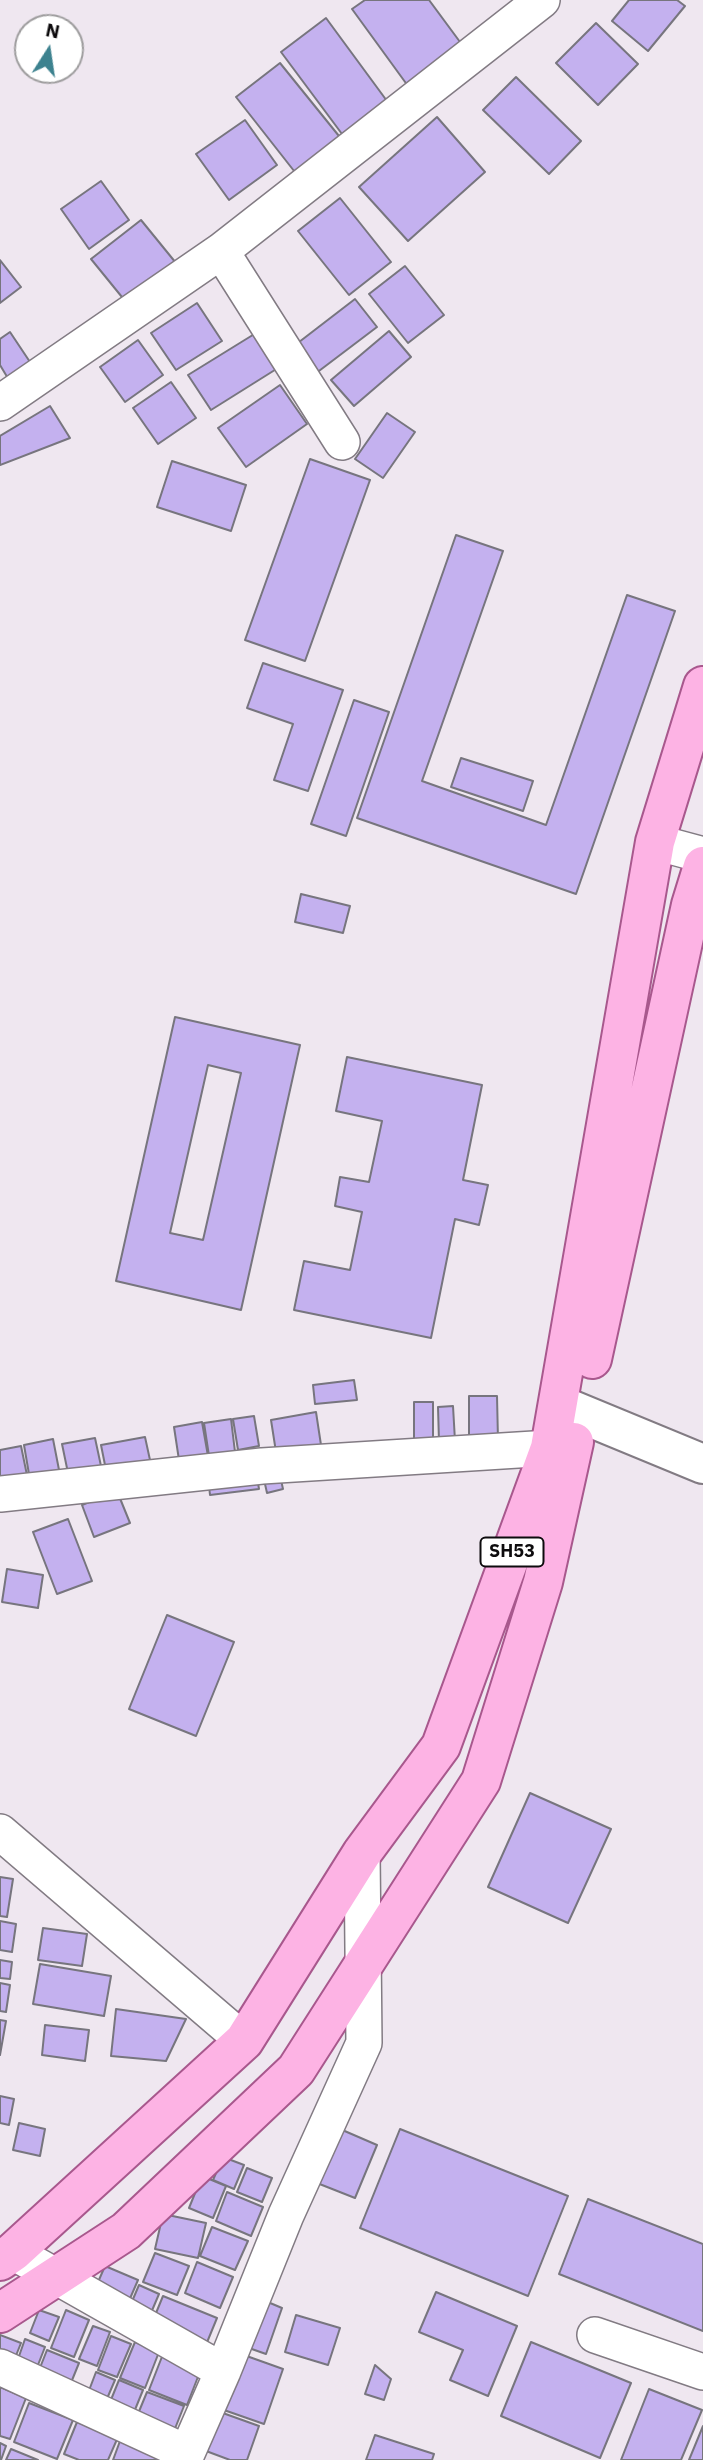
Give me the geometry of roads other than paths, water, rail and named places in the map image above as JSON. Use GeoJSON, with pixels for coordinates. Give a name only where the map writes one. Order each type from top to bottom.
{"type":"FeatureCollection","features":[{"type":"Feature","properties":{"kind":"main road","name":"SH53"},"geometry":{"type":"LineString","coordinates":[[0,2313],[126,2231],[296,2070],[481,1780],[543,1582],[655,842],[703,685]]}},
{"type":"Feature","properties":{"kind":"main road","name":"SH53"},"geometry":{"type":"LineString","coordinates":[[7,2256],[244,2041],[362,1853],[441,1746],[550,1448],[570,1409],[691,905],[703,866]]}},
{"type":"Feature","properties":{"kind":"street"},"geometry":{"type":"LineString","coordinates":[[0,403],[222,251],[542,0]]}},
{"type":"Feature","properties":{"kind":"street"},"geometry":{"type":"LineString","coordinates":[[222,251],[342,442]]}},
{"type":"Feature","properties":{"kind":"street"},"geometry":{"type":"LineString","coordinates":[[655,842],[703,855]]}},
{"type":"Feature","properties":{"kind":"street"},"geometry":{"type":"LineString","coordinates":[[570,1409],[703,1464]]}},
{"type":"Feature","properties":{"kind":"street"},"geometry":{"type":"LineString","coordinates":[[0,1494],[262,1466],[550,1448]]}},
{"type":"Feature","properties":{"kind":"street"},"geometry":{"type":"LineString","coordinates":[[0,1832],[244,2041]]}},
{"type":"Feature","properties":{"kind":"street"},"geometry":{"type":"LineString","coordinates":[[0,2367],[186,2456],[286,2215],[364,2042],[362,1853]]}},
{"type":"Feature","properties":{"kind":"street"},"geometry":{"type":"LineString","coordinates":[[7,2256],[56,2276],[223,2371]]}},
{"type":"Feature","properties":{"kind":"street"},"geometry":{"type":"LineString","coordinates":[[595,2335],[703,2372]]}}]}
